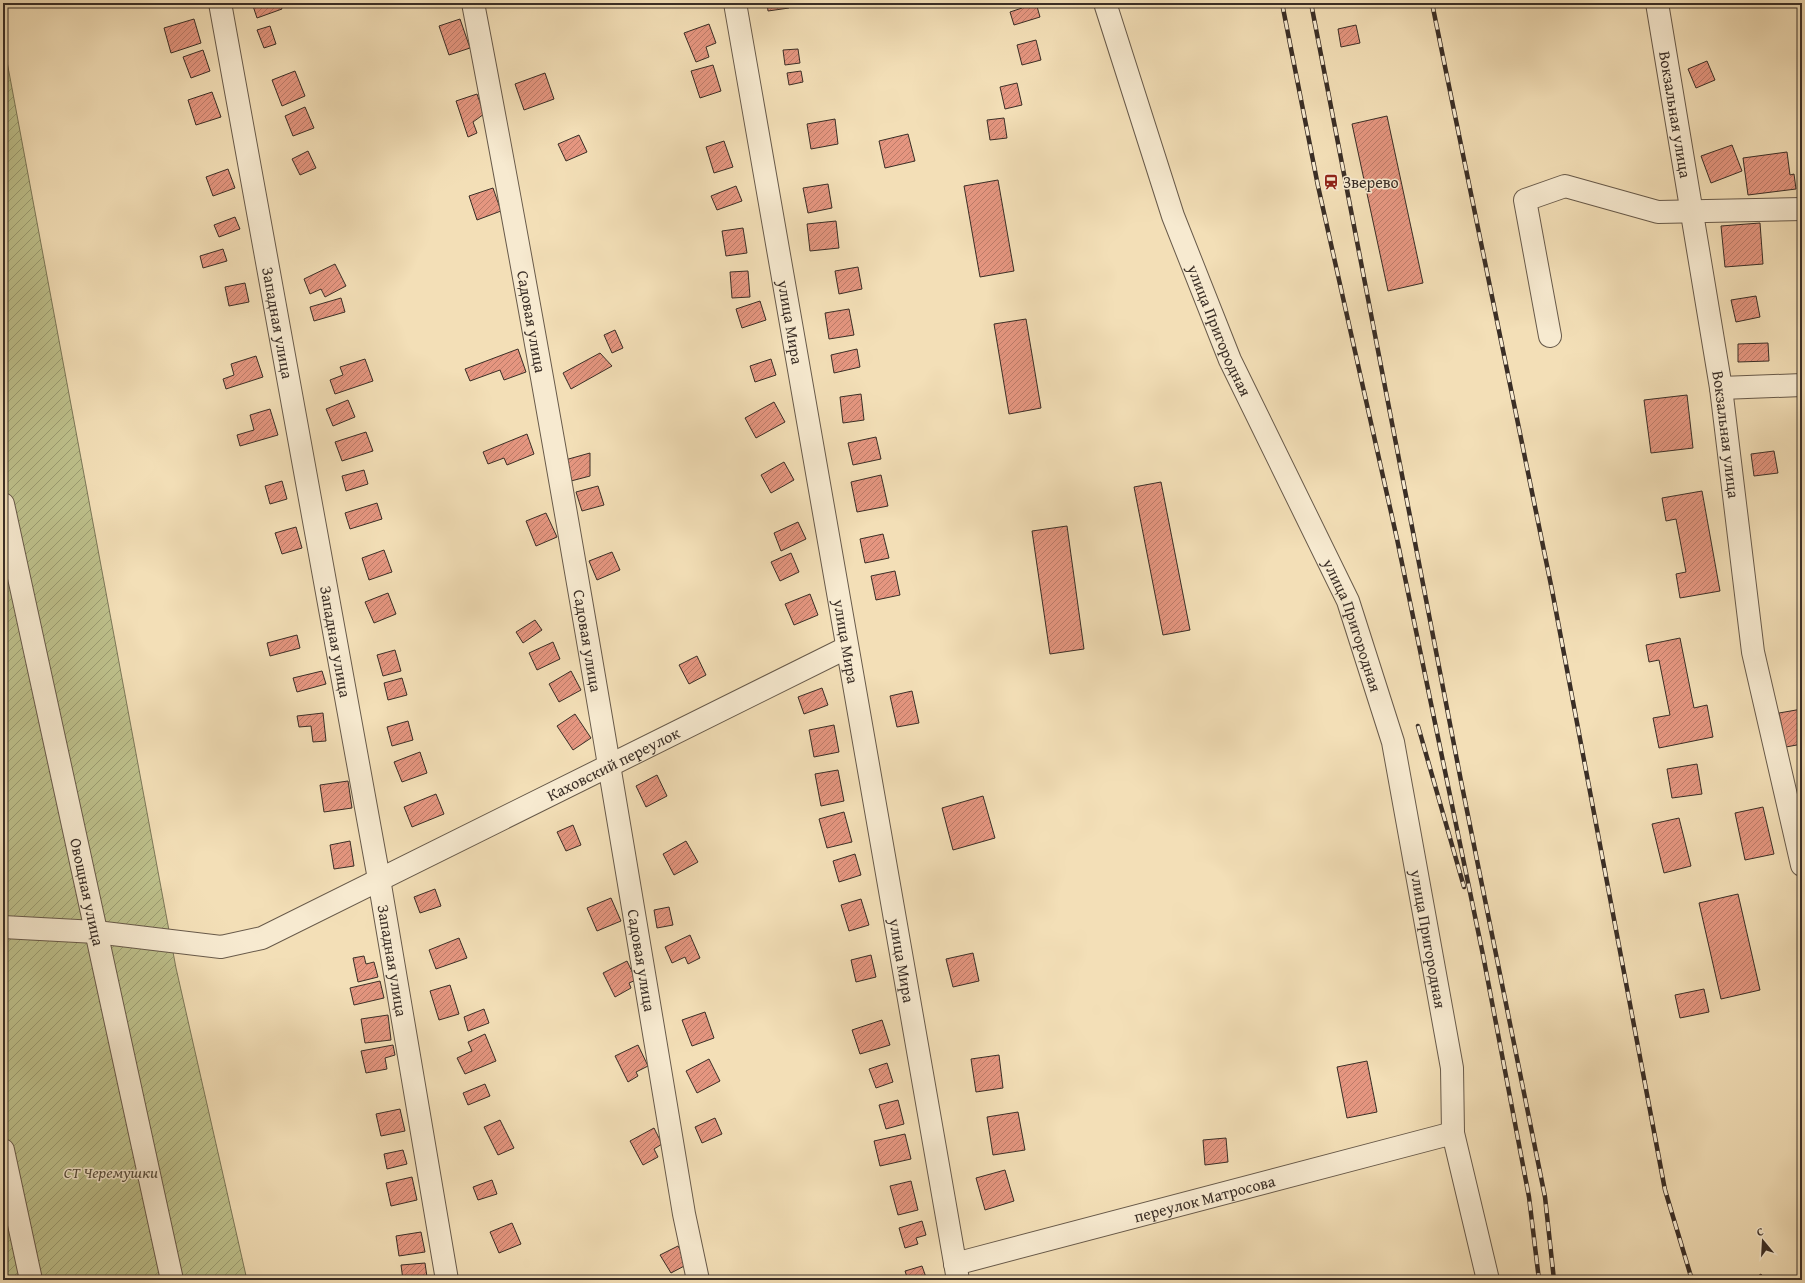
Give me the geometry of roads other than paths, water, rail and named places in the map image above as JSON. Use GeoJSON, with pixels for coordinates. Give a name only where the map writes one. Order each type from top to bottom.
{"type":"FeatureCollection","features":[{"type":"Feature","properties":{"kind":"street","name":"Западная улица"},"geometry":{"type":"LineString","coordinates":[[220,3],[379,879],[447,1280]]}},
{"type":"Feature","properties":{"kind":"street","name":"Садовая улица"},"geometry":{"type":"LineString","coordinates":[[473,3],[514,219],[609,765],[684,1214],[698,1280]]}},
{"type":"Feature","properties":{"kind":"street","name":"улица Мира"},"geometry":{"type":"LineString","coordinates":[[735,3],[846,648],[957,1272]]}},
{"type":"Feature","properties":{"kind":"street","name":"улица Пригородная"},"geometry":{"type":"LineString","coordinates":[[1105,3],[1173,216],[1230,360],[1348,601],[1393,742],[1452,1068],[1453,1133],[1488,1280]]}},
{"type":"Feature","properties":{"kind":"street","name":"Вокзальная улица"},"geometry":{"type":"LineString","coordinates":[[1656,3],[1721,388],[1752,652],[1802,865]]}},
{"type":"Feature","properties":{"kind":"street"},"geometry":{"type":"LineString","coordinates":[[1550,336],[1525,200],[1565,186],[1658,212],[1802,209]]}},
{"type":"Feature","properties":{"kind":"street"},"geometry":{"type":"LineString","coordinates":[[1721,388],[1802,385]]}},
{"type":"Feature","properties":{"kind":"street","name":"Овощная улица"},"geometry":{"type":"LineString","coordinates":[[3,504],[172,1280]]}},
{"type":"Feature","properties":{"kind":"street","name":"Каховский переулок"},"geometry":{"type":"LineString","coordinates":[[3,927],[96,932],[221,947],[262,938],[846,648]]}},
{"type":"Feature","properties":{"kind":"street","name":"переулок Матросова"},"geometry":{"type":"LineString","coordinates":[[957,1272],[1453,1133]]}},
{"type":"Feature","properties":{"kind":"street"},"geometry":{"type":"LineString","coordinates":[[3,1150],[31,1280]]}},
{"type":"Feature","properties":{"kind":"railway"},"geometry":{"type":"LineString","coordinates":[[1282,3],[1318,186],[1397,539],[1483,955],[1529,1197],[1539,1280]]}},
{"type":"Feature","properties":{"kind":"railway"},"geometry":{"type":"LineString","coordinates":[[1311,3],[1461,781],[1545,1197],[1554,1280]]}},
{"type":"Feature","properties":{"kind":"railway"},"geometry":{"type":"LineString","coordinates":[[1432,3],[1552,590],[1665,1190],[1692,1280]]}},
{"type":"Feature","properties":{"kind":"railway"},"geometry":{"type":"LineString","coordinates":[[1418,726],[1464,887]]}},
{"type":"Feature","properties":{"kind":"place","name":"Зверево"},"geometry":{"type":"Point","coordinates":[1331,182]}},
{"type":"Feature","properties":{"kind":"park label","name":"СТ Черемушки"},"geometry":{"type":"Point","coordinates":[111,1172]}}]}
